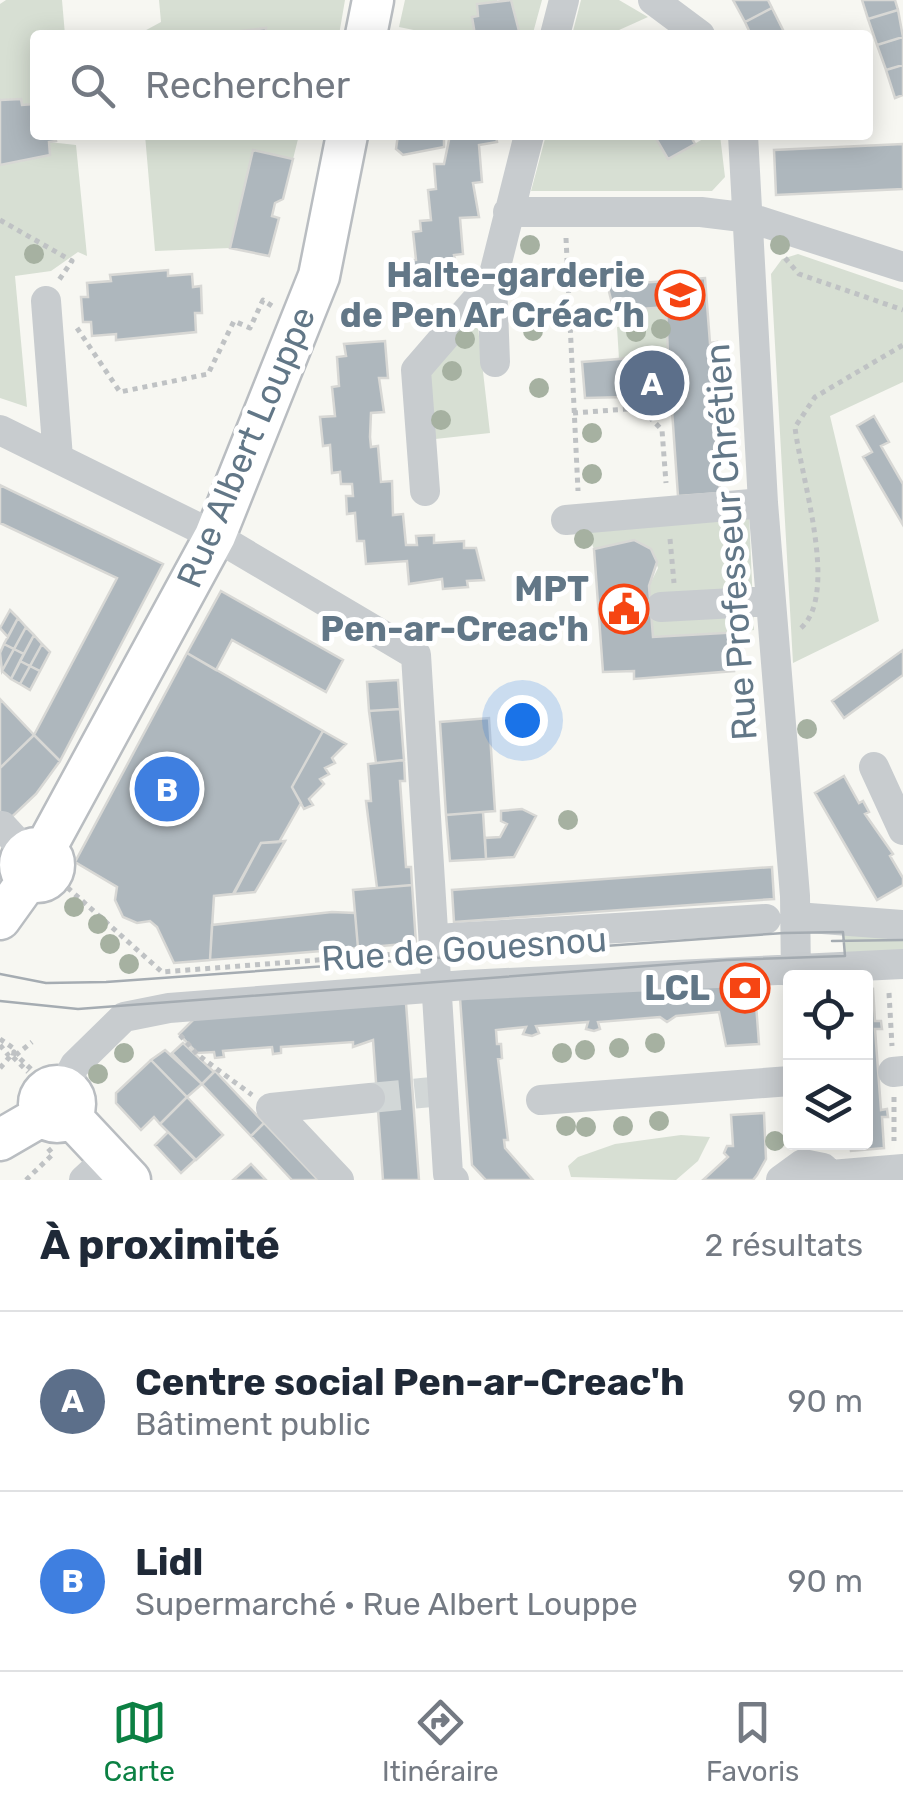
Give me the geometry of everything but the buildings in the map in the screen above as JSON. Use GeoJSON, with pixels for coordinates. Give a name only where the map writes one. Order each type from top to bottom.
{"type":"FeatureCollection","features":[{"type":"Feature","properties":{"kind":"main road"},"geometry":{"type":"LineString","coordinates":[[367,30],[373,0]]}},
{"type":"Feature","properties":{"kind":"main road","name":"Rue Albert Louppe"},"geometry":{"type":"LineString","coordinates":[[0,920],[30,856],[215,536],[319,276],[345,140]]}},
{"type":"Feature","properties":{"kind":"main road"},"geometry":{"type":"LineString","coordinates":[[2,1138],[47,1092],[108,1172]]}},
{"type":"Feature","properties":{"kind":"street"},"geometry":{"type":"LineString","coordinates":[[556,30],[564,0]]}},
{"type":"Feature","properties":{"kind":"street"},"geometry":{"type":"LineString","coordinates":[[654,0],[693,30]]}},
{"type":"Feature","properties":{"kind":"street"},"geometry":{"type":"LineString","coordinates":[[495,362],[492,282],[527,140]]}},
{"type":"Feature","properties":{"kind":"street","name":"Rue Professeur Chrétien"},"geometry":{"type":"LineString","coordinates":[[743,140],[790,945]]}},
{"type":"Feature","properties":{"kind":"street"},"geometry":{"type":"LineString","coordinates":[[508,212],[701,212],[750,218],[903,267]]}},
{"type":"Feature","properties":{"kind":"street"},"geometry":{"type":"LineString","coordinates":[[425,490],[416,370],[492,282]]}},
{"type":"Feature","properties":{"kind":"street"},"geometry":{"type":"LineString","coordinates":[[46,301],[58,458]]}},
{"type":"Feature","properties":{"kind":"street"},"geometry":{"type":"LineString","coordinates":[[0,430],[215,536],[416,655],[448,1174],[454,1180]]}},
{"type":"Feature","properties":{"kind":"street"},"geometry":{"type":"LineString","coordinates":[[573,520],[669,516],[763,503]]}},
{"type":"Feature","properties":{"kind":"street"},"geometry":{"type":"LineString","coordinates":[[668,606],[771,602]]}},
{"type":"Feature","properties":{"kind":"street"},"geometry":{"type":"LineString","coordinates":[[874,767],[903,830]]}},
{"type":"Feature","properties":{"kind":"street","name":"Rue de Gouesnou"},"geometry":{"type":"LineString","coordinates":[[47,1092],[124,1017],[169,1008],[436,962],[790,945],[903,924]]}},
{"type":"Feature","properties":{"kind":"street","name":"Rue de Gouesnou"},"geometry":{"type":"LineString","coordinates":[[436,962],[768,967],[790,945]]}},
{"type":"Feature","properties":{"kind":"street","name":"Rue de Gouesnou"},"geometry":{"type":"LineString","coordinates":[[790,945],[903,964]]}},
{"type":"Feature","properties":{"kind":"street"},"geometry":{"type":"LineString","coordinates":[[541,1100],[783,1082]]}},
{"type":"Feature","properties":{"kind":"street"},"geometry":{"type":"LineString","coordinates":[[270,1108],[370,1098]]}},
{"type":"Feature","properties":{"kind":"street"},"geometry":{"type":"LineString","coordinates":[[270,1108],[339,1180]]}},
{"type":"Feature","properties":{"kind":"street"},"geometry":{"type":"LineString","coordinates":[[810,1168],[903,1169]]}},
{"type":"Feature","properties":{"kind":"path"},"geometry":{"type":"LineString","coordinates":[[565,214],[575,354],[570,383],[573,520]]}},
{"type":"Feature","properties":{"kind":"path"},"geometry":{"type":"LineString","coordinates":[[750,218],[799,274],[903,310]]}},
{"type":"Feature","properties":{"kind":"path"},"geometry":{"type":"LineString","coordinates":[[0,220],[72,261],[46,301],[73,322],[120,392],[208,374],[234,321],[250,328],[263,300],[300,325]]}},
{"type":"Feature","properties":{"kind":"path"},"geometry":{"type":"LineString","coordinates":[[774,642],[797,632],[811,620],[820,572],[795,427],[816,397],[903,345]]}},
{"type":"Feature","properties":{"kind":"path"},"geometry":{"type":"LineString","coordinates":[[572,413],[642,408],[662,430],[669,516],[668,606]]}},
{"type":"Feature","properties":{"kind":"path"},"geometry":{"type":"LineString","coordinates":[[30,856],[162,972],[436,962]]}},
{"type":"Feature","properties":{"kind":"path"},"geometry":{"type":"LineString","coordinates":[[169,1008],[171,1025],[198,1055],[270,1108]]}},
{"type":"Feature","properties":{"kind":"path"},"geometry":{"type":"LineString","coordinates":[[0,1066],[31,1040]]}},
{"type":"Feature","properties":{"kind":"path"},"geometry":{"type":"LineString","coordinates":[[0,1042],[47,1092]]}},
{"type":"Feature","properties":{"kind":"shaded area"},"geometry":{"type":"Polygon","coordinates":[[[6,0],[62,0],[65,30],[30,30],[30,104],[22,105],[21,99],[0,100],[0,4],[6,0]]]}},
{"type":"Feature","properties":{"kind":"shaded area"},"geometry":{"type":"Polygon","coordinates":[[[159,0],[345,0],[340,30],[146,30],[161,22],[159,0]]]}},
{"type":"Feature","properties":{"kind":"shaded area"},"geometry":{"type":"Polygon","coordinates":[[[405,0],[498,2],[477,4],[478,16],[472,17],[474,30],[399,27],[405,0]]]}},
{"type":"Feature","properties":{"kind":"shaded area"},"geometry":{"type":"Polygon","coordinates":[[[511,0],[542,0],[534,30],[519,30],[511,0]]]}},
{"type":"Feature","properties":{"kind":"shaded area"},"geometry":{"type":"Polygon","coordinates":[[[581,0],[619,0],[648,17],[619,30],[573,30],[581,0]]]}},
{"type":"Feature","properties":{"kind":"shaded area"},"geometry":{"type":"Polygon","coordinates":[[[145,140],[298,140],[293,159],[253,150],[230,248],[155,251],[145,140]]]}},
{"type":"Feature","properties":{"kind":"shaded area"},"geometry":{"type":"Polygon","coordinates":[[[545,140],[657,140],[668,159],[701,140],[721,140],[725,177],[712,191],[531,191],[545,140]]]}},
{"type":"Feature","properties":{"kind":"shaded area"},"geometry":{"type":"Polygon","coordinates":[[[49,142],[76,145],[87,256],[78,252],[51,271],[15,276],[27,407],[0,398],[0,165],[50,155],[49,142]]]}},
{"type":"Feature","properties":{"kind":"shaded area"},"geometry":{"type":"Polygon","coordinates":[[[798,254],[903,290],[903,382],[830,416],[879,621],[793,663],[771,274],[782,259],[798,254]]]}},
{"type":"Feature","properties":{"kind":"shaded area"},"geometry":{"type":"Polygon","coordinates":[[[666,307],[668,355],[619,359],[617,327],[629,326],[627,310],[666,307]]]}},
{"type":"Feature","properties":{"kind":"shaded area"},"geometry":{"type":"Polygon","coordinates":[[[476,310],[490,433],[426,440],[429,374],[476,310]]]}},
{"type":"Feature","properties":{"kind":"shaded area"},"geometry":{"type":"Polygon","coordinates":[[[749,512],[754,630],[742,632],[653,637],[649,586],[658,568],[651,550],[634,540],[594,549],[587,531],[749,512]]]}},
{"type":"Feature","properties":{"kind":"shaded area"},"geometry":{"type":"Polygon","coordinates":[[[903,931],[903,956],[845,956],[843,932],[903,931]]]}},
{"type":"Feature","properties":{"kind":"shaded area"},"geometry":{"type":"Polygon","coordinates":[[[681,1135],[710,1137],[698,1161],[676,1180],[571,1177],[568,1166],[578,1157],[615,1144],[681,1135]]]}},
{"type":"Feature","properties":{"kind":"tunnel"},"geometry":{"type":"LineString","coordinates":[[370,1098],[442,1091]]}},
{"type":"Feature","properties":{"kind":"tram line"},"geometry":{"type":"LineString","coordinates":[[0,974],[46,983],[106,982],[784,933],[843,932],[845,956],[727,960],[78,1009],[0,1001]]}},
{"type":"Feature","properties":{"kind":"tram line"},"geometry":{"type":"LineString","coordinates":[[832,941],[903,940]]}},
{"type":"Feature","properties":{"kind":"place","name":"Halte-garderie de Pen Ar Créac’h"},"geometry":{"type":"Point","coordinates":[680,295]}},
{"type":"Feature","properties":{"kind":"place","name":"Centre social Pen-ar-Creac'h"},"geometry":{"type":"Point","coordinates":[652,383]}},
{"type":"Feature","properties":{"kind":"place","name":"MPT Pen-ar-Creac'h"},"geometry":{"type":"Point","coordinates":[624,609]}},
{"type":"Feature","properties":{"kind":"place","name":"Lidl"},"geometry":{"type":"Point","coordinates":[167,789]}},
{"type":"Feature","properties":{"kind":"place","name":"LCL"},"geometry":{"type":"Point","coordinates":[745,988]}}]}
